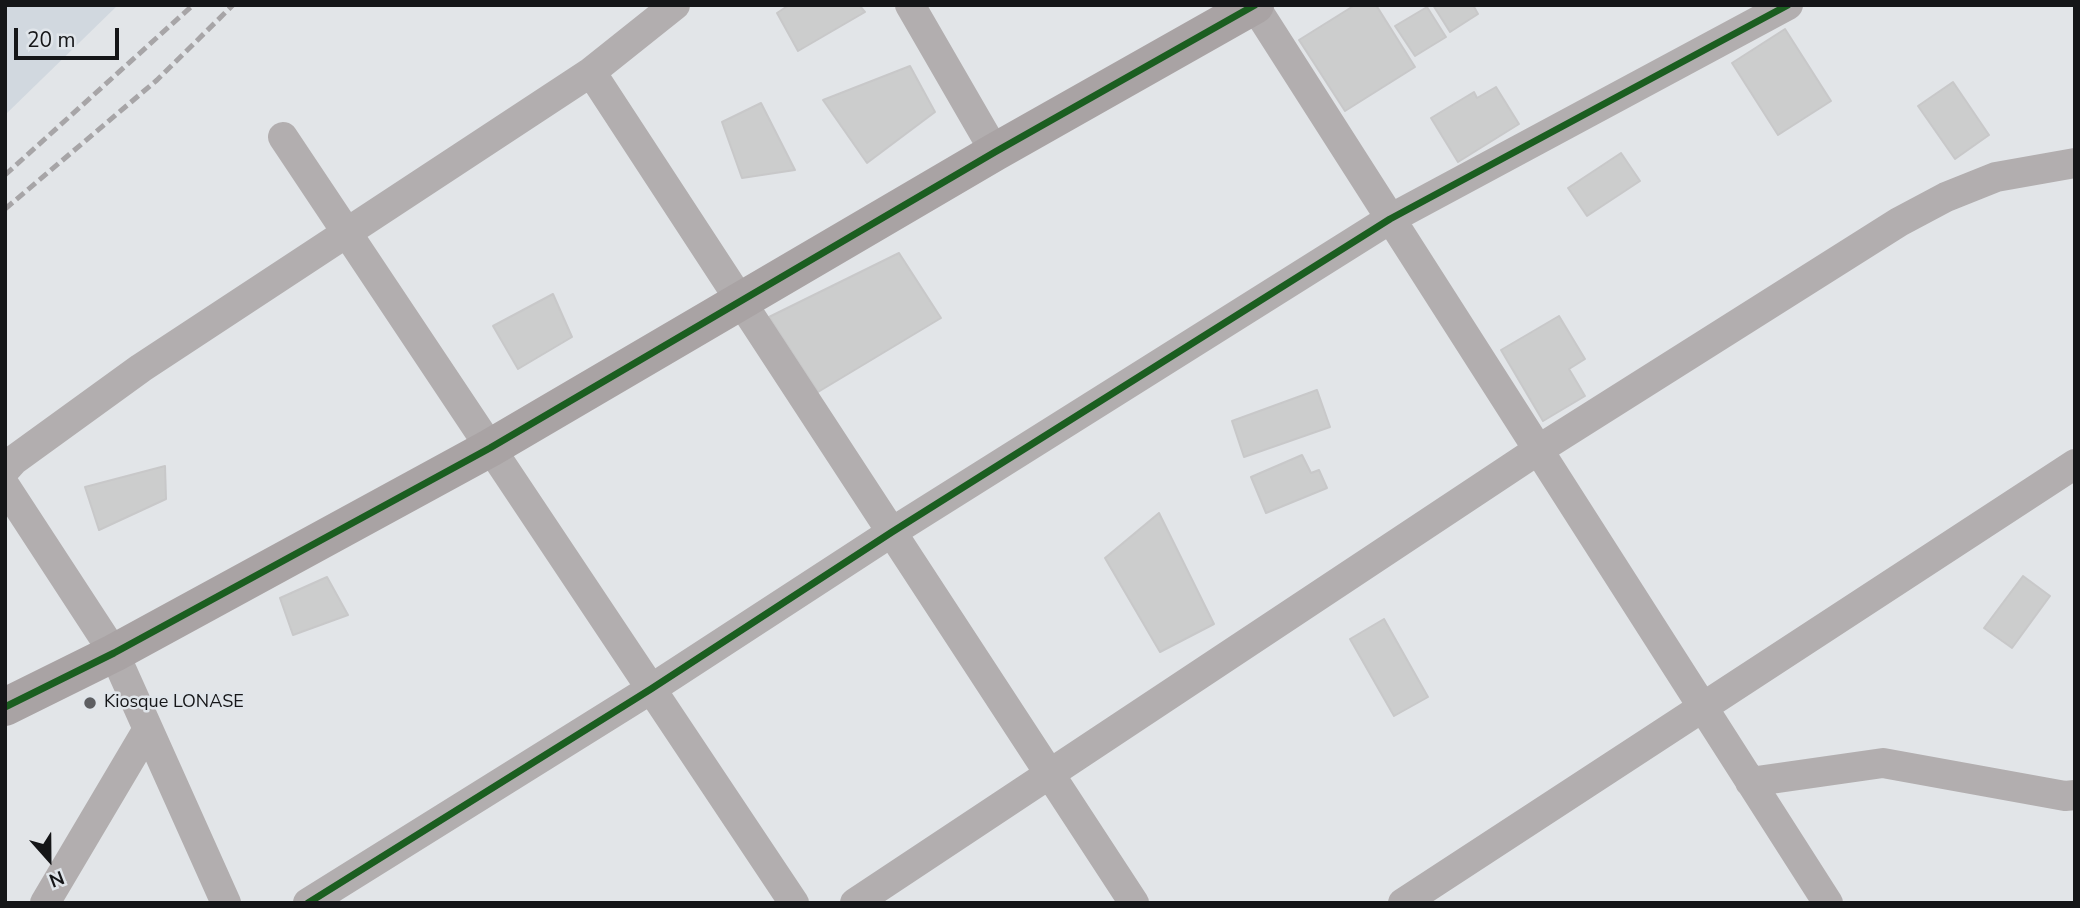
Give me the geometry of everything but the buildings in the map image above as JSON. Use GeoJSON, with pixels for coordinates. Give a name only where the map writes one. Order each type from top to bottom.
{"type":"FeatureCollection","features":[{"type":"Feature","properties":{"kind":"street"},"geometry":{"type":"LineString","coordinates":[[5,470],[14,460],[141,368],[591,72],[675,5]]}},
{"type":"Feature","properties":{"kind":"street"},"geometry":{"type":"LineString","coordinates":[[910,5],[995,152]]}},
{"type":"Feature","properties":{"kind":"street"},"geometry":{"type":"LineString","coordinates":[[5,707],[114,653],[490,448],[995,152],[1254,5],[1828,903]]}},
{"type":"Feature","properties":{"kind":"street"},"geometry":{"type":"LineString","coordinates":[[308,903],[651,689],[892,532],[1390,219],[1788,5]]}},
{"type":"Feature","properties":{"kind":"street"},"geometry":{"type":"LineString","coordinates":[[591,72],[1134,903]]}},
{"type":"Feature","properties":{"kind":"street"},"geometry":{"type":"LineString","coordinates":[[283,137],[794,903]]}},
{"type":"Feature","properties":{"kind":"street"},"geometry":{"type":"LineString","coordinates":[[855,903],[1538,450],[1899,222],[1946,197],[1996,177],[2075,163]]}},
{"type":"Feature","properties":{"kind":"street"},"geometry":{"type":"LineString","coordinates":[[1403,903],[2075,464]]}},
{"type":"Feature","properties":{"kind":"street"},"geometry":{"type":"LineString","coordinates":[[5,486],[114,653],[226,903]]}},
{"type":"Feature","properties":{"kind":"street"},"geometry":{"type":"LineString","coordinates":[[45,903],[148,729]]}},
{"type":"Feature","properties":{"kind":"street"},"geometry":{"type":"LineString","coordinates":[[1750,782],[1883,763],[2065,796],[2075,795]]}},
{"type":"Feature","properties":{"kind":"shaded area"},"geometry":{"type":"Polygon","coordinates":[[[5,5],[118,5],[5,115],[5,5]]]}},
{"type":"Feature","properties":{"kind":"railway"},"geometry":{"type":"LineString","coordinates":[[5,175],[193,5]]}},
{"type":"Feature","properties":{"kind":"railway"},"geometry":{"type":"LineString","coordinates":[[5,209],[157,80],[233,5]]}},
{"type":"Feature","properties":{"kind":"cycle path"},"geometry":{"type":"LineString","coordinates":[[5,707],[114,653],[490,448],[995,152],[1255,5]]}},
{"type":"Feature","properties":{"kind":"cycle path"},"geometry":{"type":"LineString","coordinates":[[308,903],[651,689],[892,532],[1390,219],[1788,5]]}},
{"type":"Feature","properties":{"kind":"place","name":"Kiosque LONASE"},"geometry":{"type":"Point","coordinates":[90,703]}}]}
